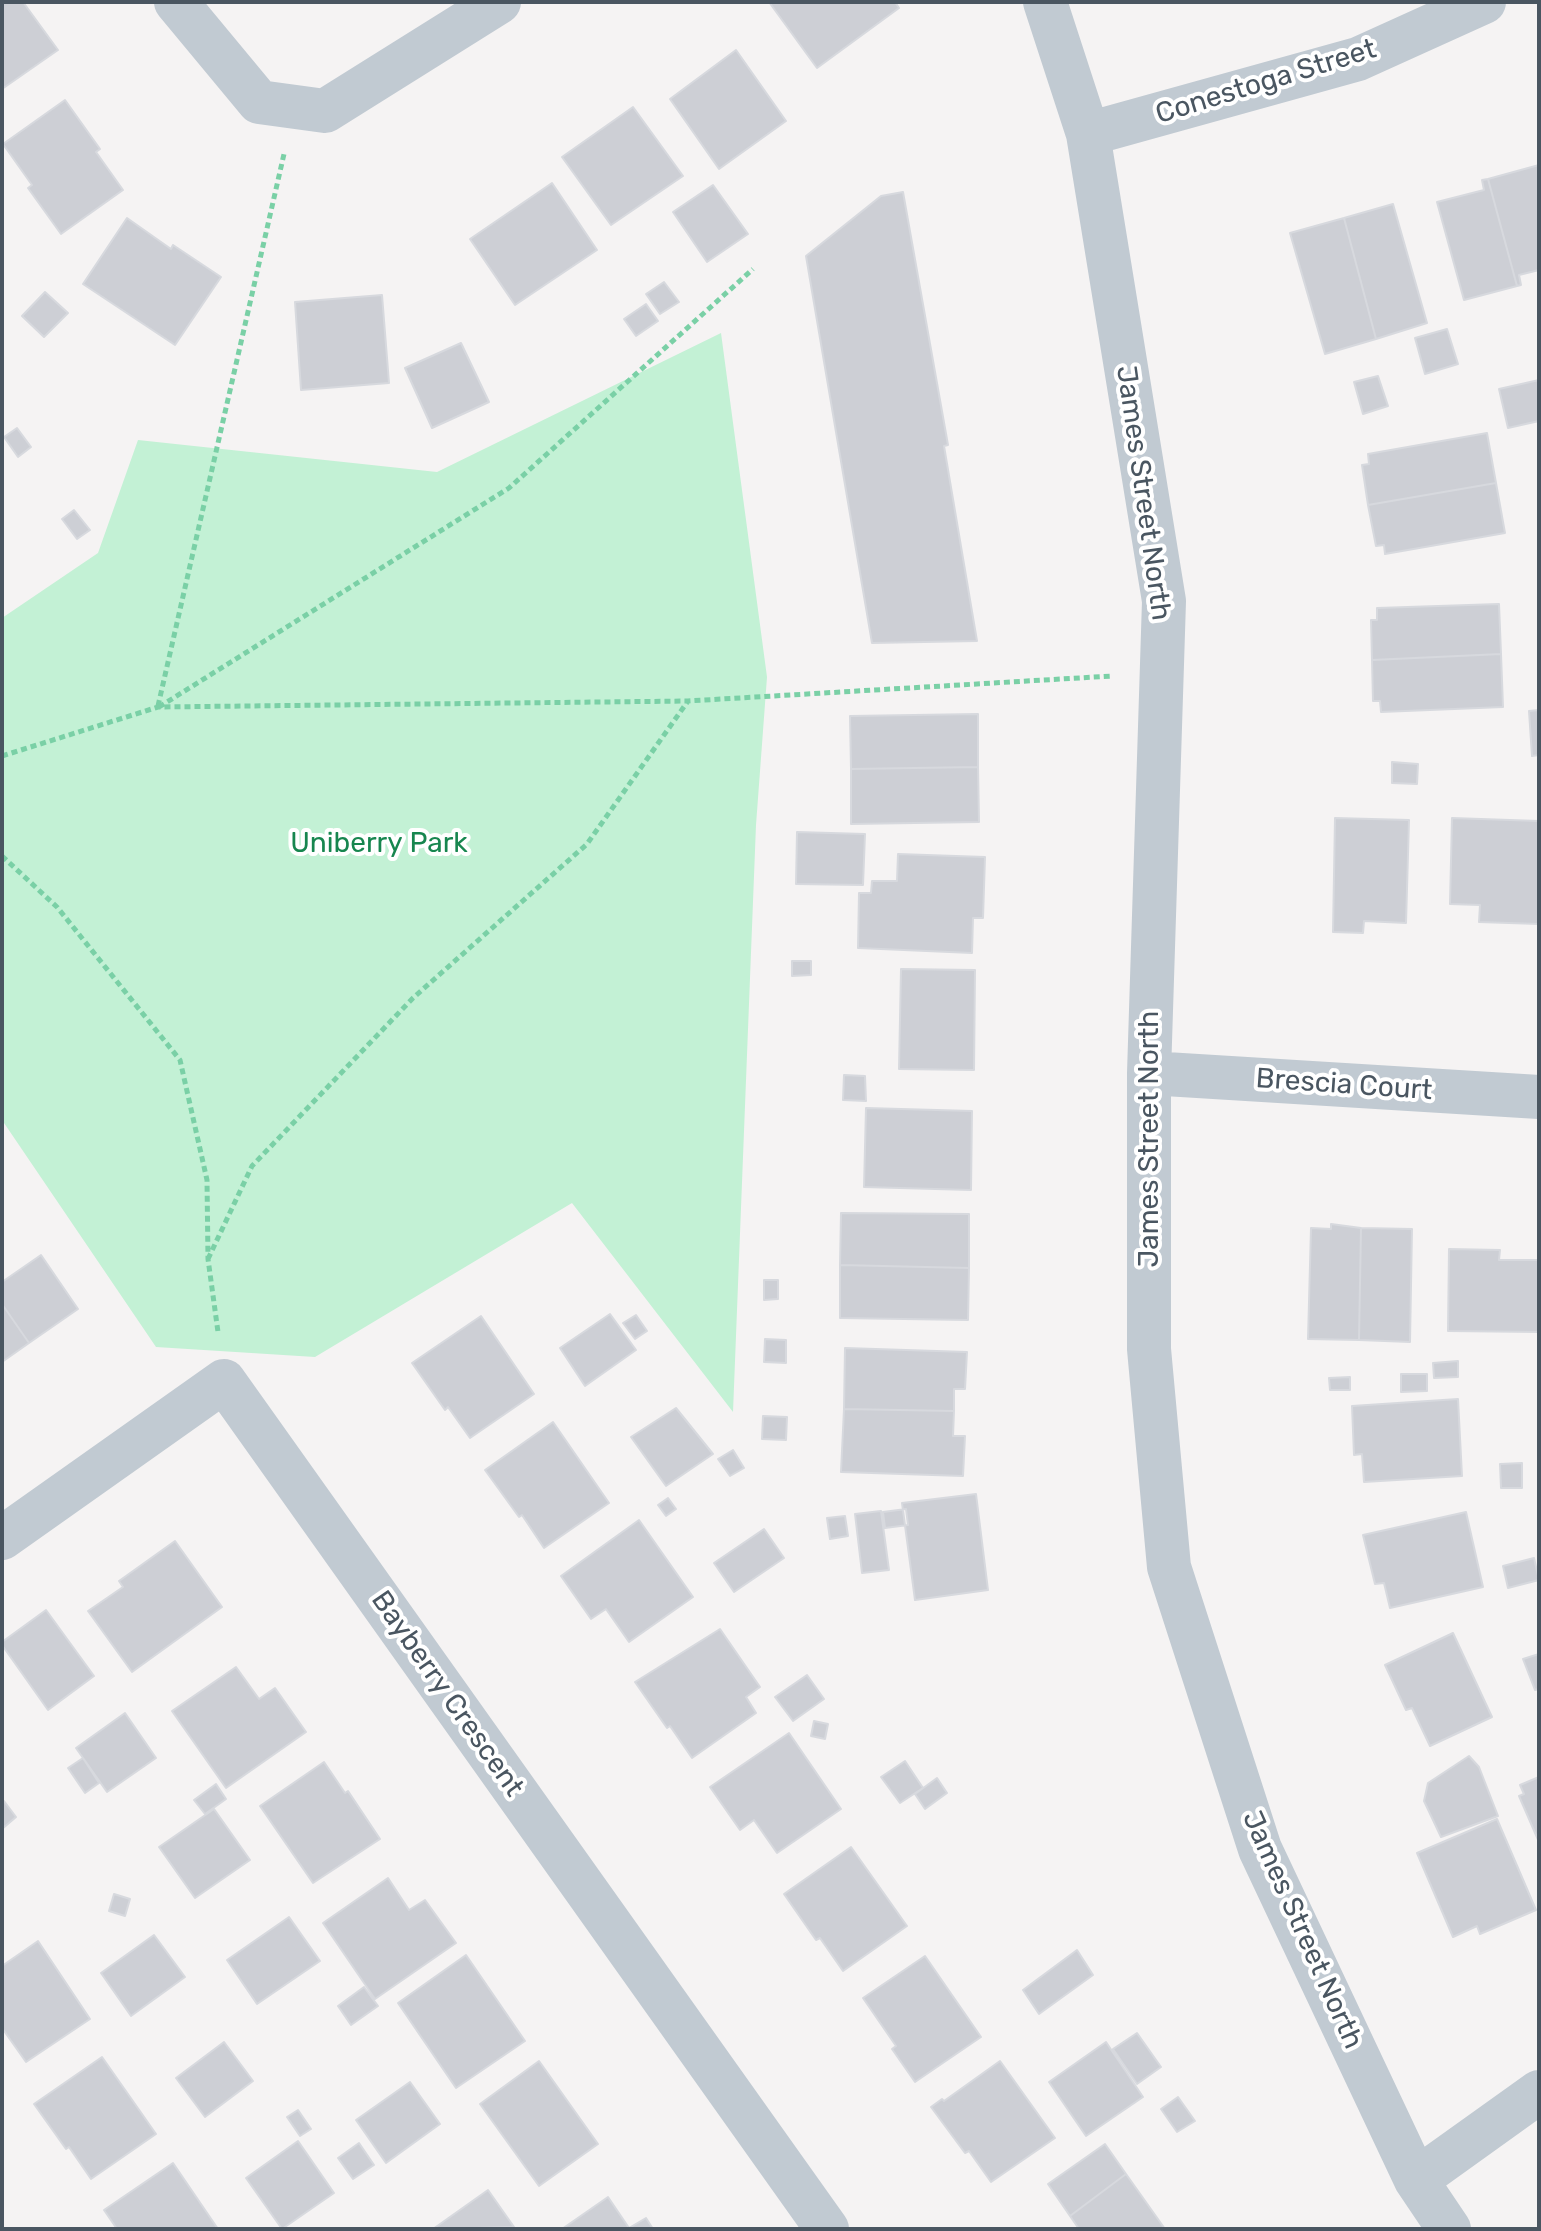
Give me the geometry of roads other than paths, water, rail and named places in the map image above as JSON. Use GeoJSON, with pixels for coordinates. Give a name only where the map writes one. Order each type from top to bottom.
{"type":"FeatureCollection","features":[{"type":"Feature","properties":{"kind":"street"},"geometry":{"type":"LineString","coordinates":[[176,2],[259,102],[325,111],[499,2]]}},
{"type":"Feature","properties":{"kind":"street","name":"James Street North"},"geometry":{"type":"LineString","coordinates":[[1045,2],[1088,134],[1164,601],[1149,1073],[1149,1349],[1169,1567],[1260,1849],[1416,2180],[1449,2229]]}},
{"type":"Feature","properties":{"kind":"street","name":"Conestoga Street"},"geometry":{"type":"LineString","coordinates":[[1088,134],[1358,59],[1484,2]]}},
{"type":"Feature","properties":{"kind":"street","name":"Brescia Court"},"geometry":{"type":"LineString","coordinates":[[1149,1073],[1539,1097]]}},
{"type":"Feature","properties":{"kind":"street","name":"Bayberry Crescent"},"geometry":{"type":"LineString","coordinates":[[2,1538],[224,1381],[827,2229]]}},
{"type":"Feature","properties":{"kind":"street"},"geometry":{"type":"LineString","coordinates":[[1416,2180],[1539,2092]]}},
{"type":"Feature","properties":{"kind":"park label","name":"Uniberry Park"},"geometry":{"type":"Point","coordinates":[379,844]}}]}
